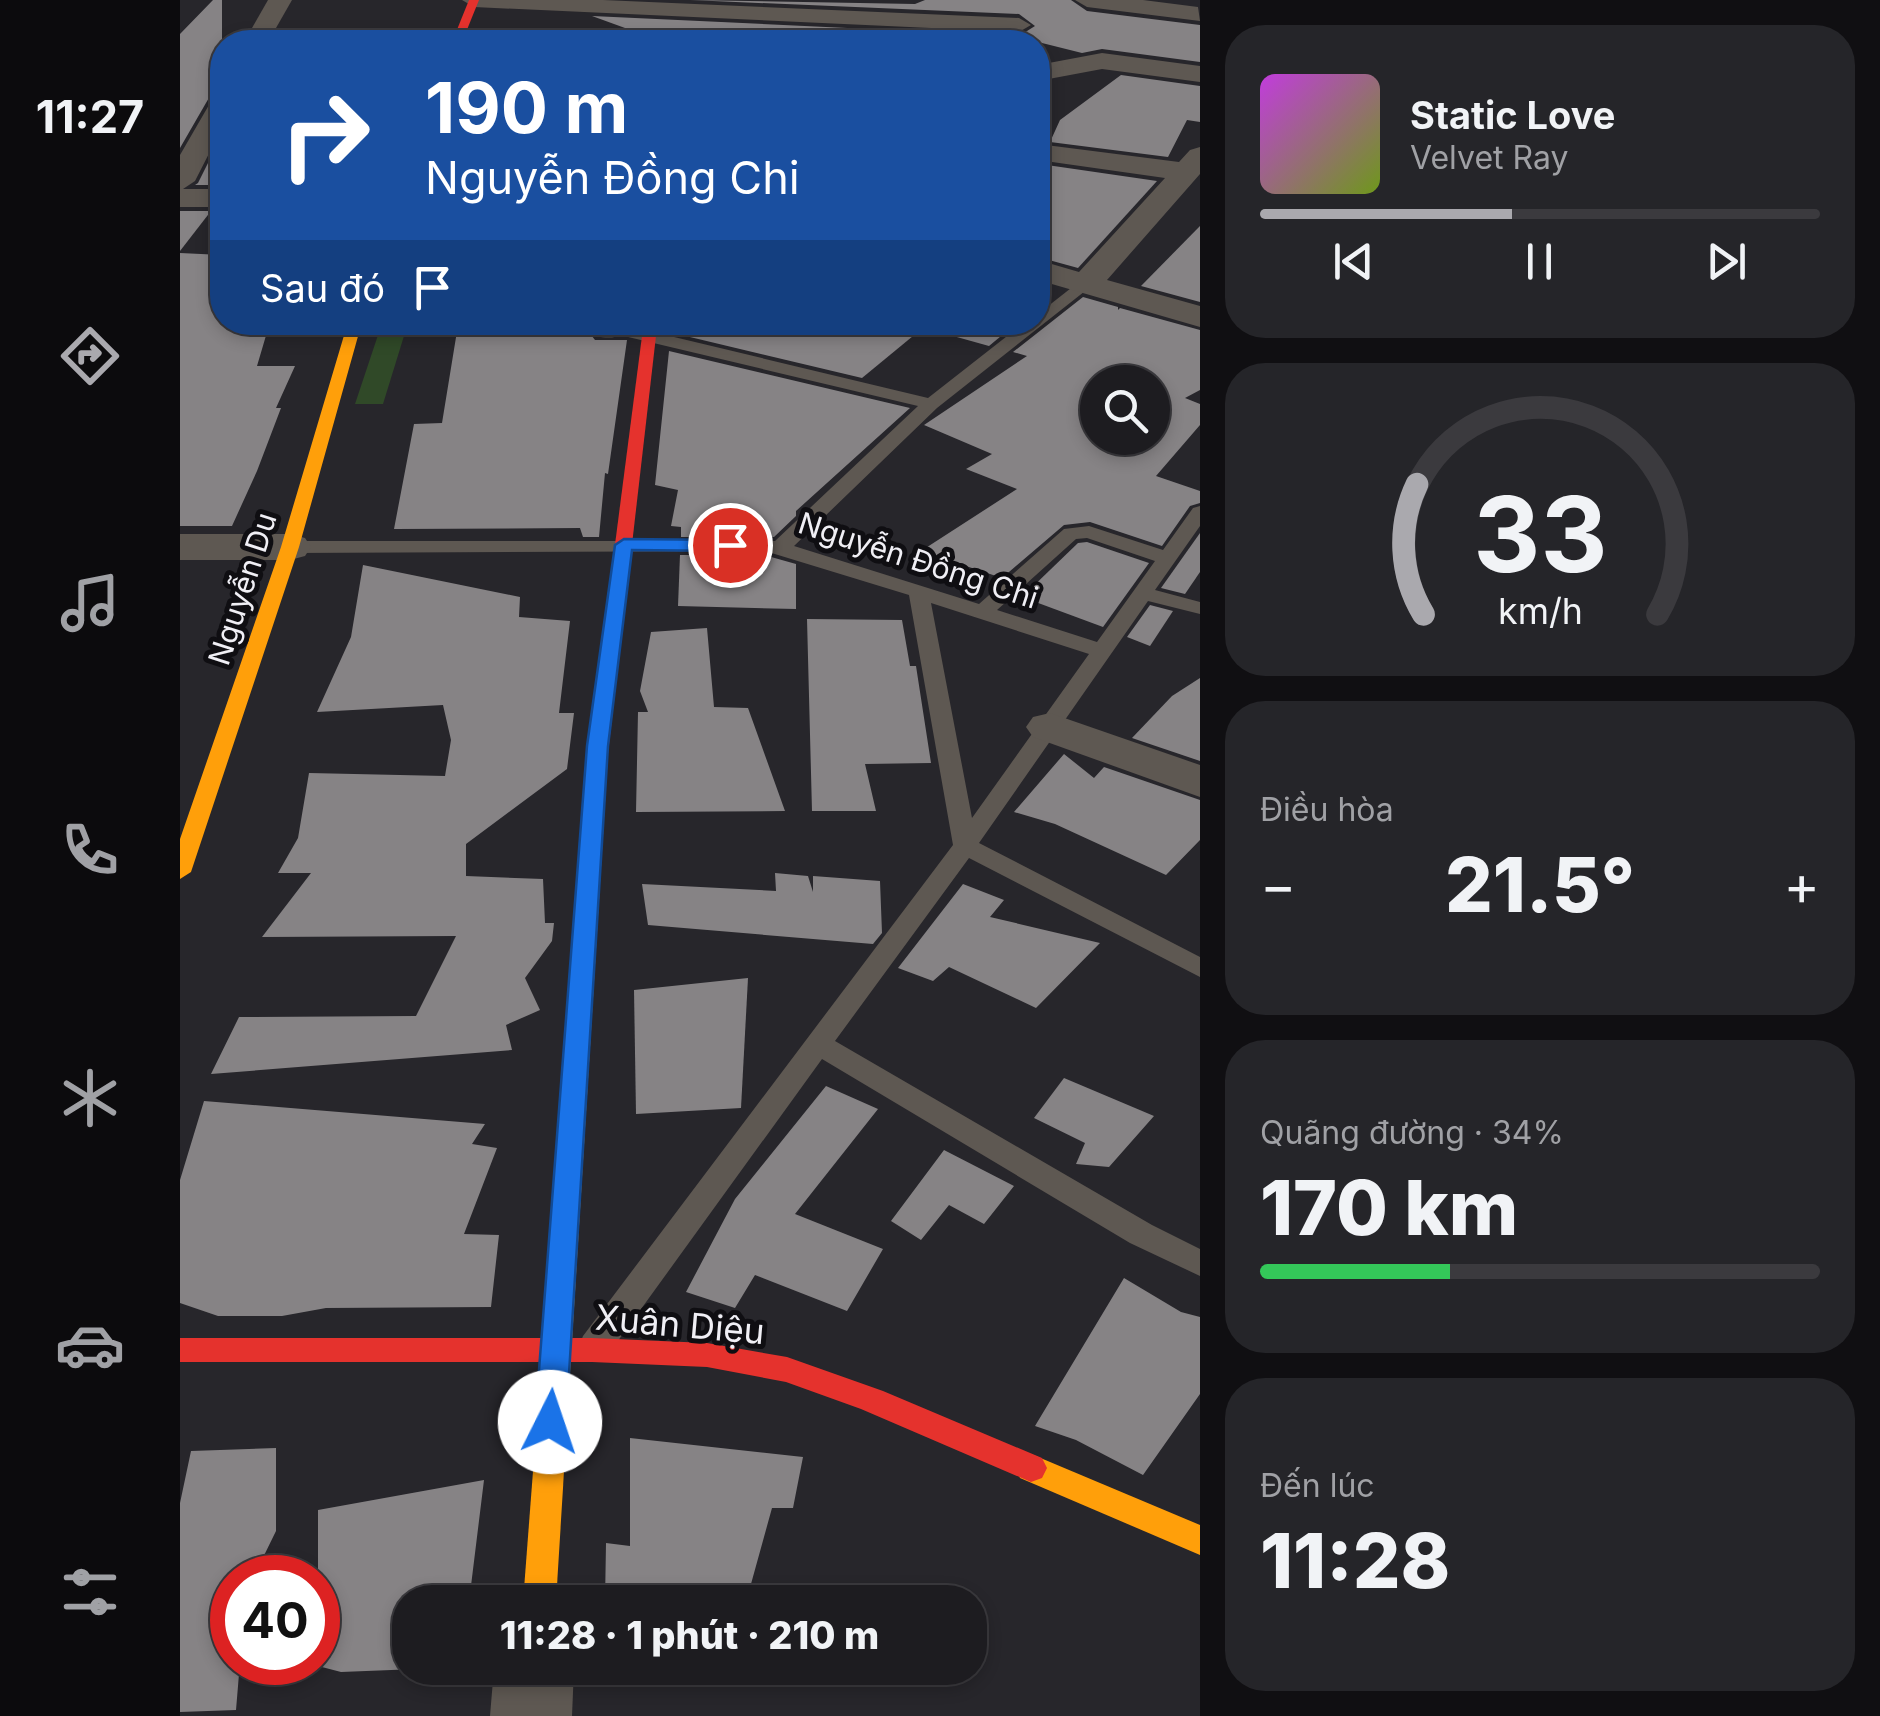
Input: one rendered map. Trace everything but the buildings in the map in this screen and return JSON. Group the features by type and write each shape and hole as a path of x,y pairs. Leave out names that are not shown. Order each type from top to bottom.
{"street":[{"path":"263,30 280,0"},
{"path":"462,30 474,0 657,12 1045,12"},
{"path":"1087,0 1198,14"},
{"path":"1005,30 1045,12"},
{"path":"1050,71 1102,61 1200,74"},
{"path":"180,181 210,126"},
{"path":"1050,153 1195,168"},
{"path":"1086,284 1195,168"},
{"path":"180,198 210,198"},
{"path":"1050,274 1200,316"},
{"name":"Nguyễn Du","path":"180,872 290,547 351,335"},
{"path":"539,1585 598,746 649,336"},
{"path":"180,547 290,547"},
{"path":"1050,727 1200,782"},
{"name":"Xuân Diệu","path":"180,1350 592,1350 707,1354 787,1370 872,1400 1200,1540"},
{"path":"531,1716 533,1685"}],"lane":[{"path":"1050,312 1086,284"},
{"path":"645,335 931,404"},
{"path":"780,548 931,404 1020,335"},
{"path":"592,1350 1105,652 1117,628 1200,512"},
{"path":"982,613 1071,532 1088,532 1167,558"},
{"name":"Nguyễn Đồng Chi","path":"290,547 780,548 1105,652"},
{"path":"919,594 964,846"},
{"path":"1145,594 1200,608"},
{"path":"964,846 1200,968"},
{"path":"818,1044 1141,1234 1200,1263"}],"green space":[{"path":"378,335 404,335 383,404 355,404"}],"traffic: slow":[{"path":"180,872 290,547 351,335"},
{"path":"540,1585 598,753"},
{"path":"1031,1468 1200,1540"}],"traffic: jam":[{"path":"462,30 474,0"},
{"path":"598,753 649,336"},
{"path":"180,1350 592,1350 707,1355 787,1370 872,1400 1031,1468"}],"route":[{"path":"550,1422 598,746 624,545 730,545"}]}
